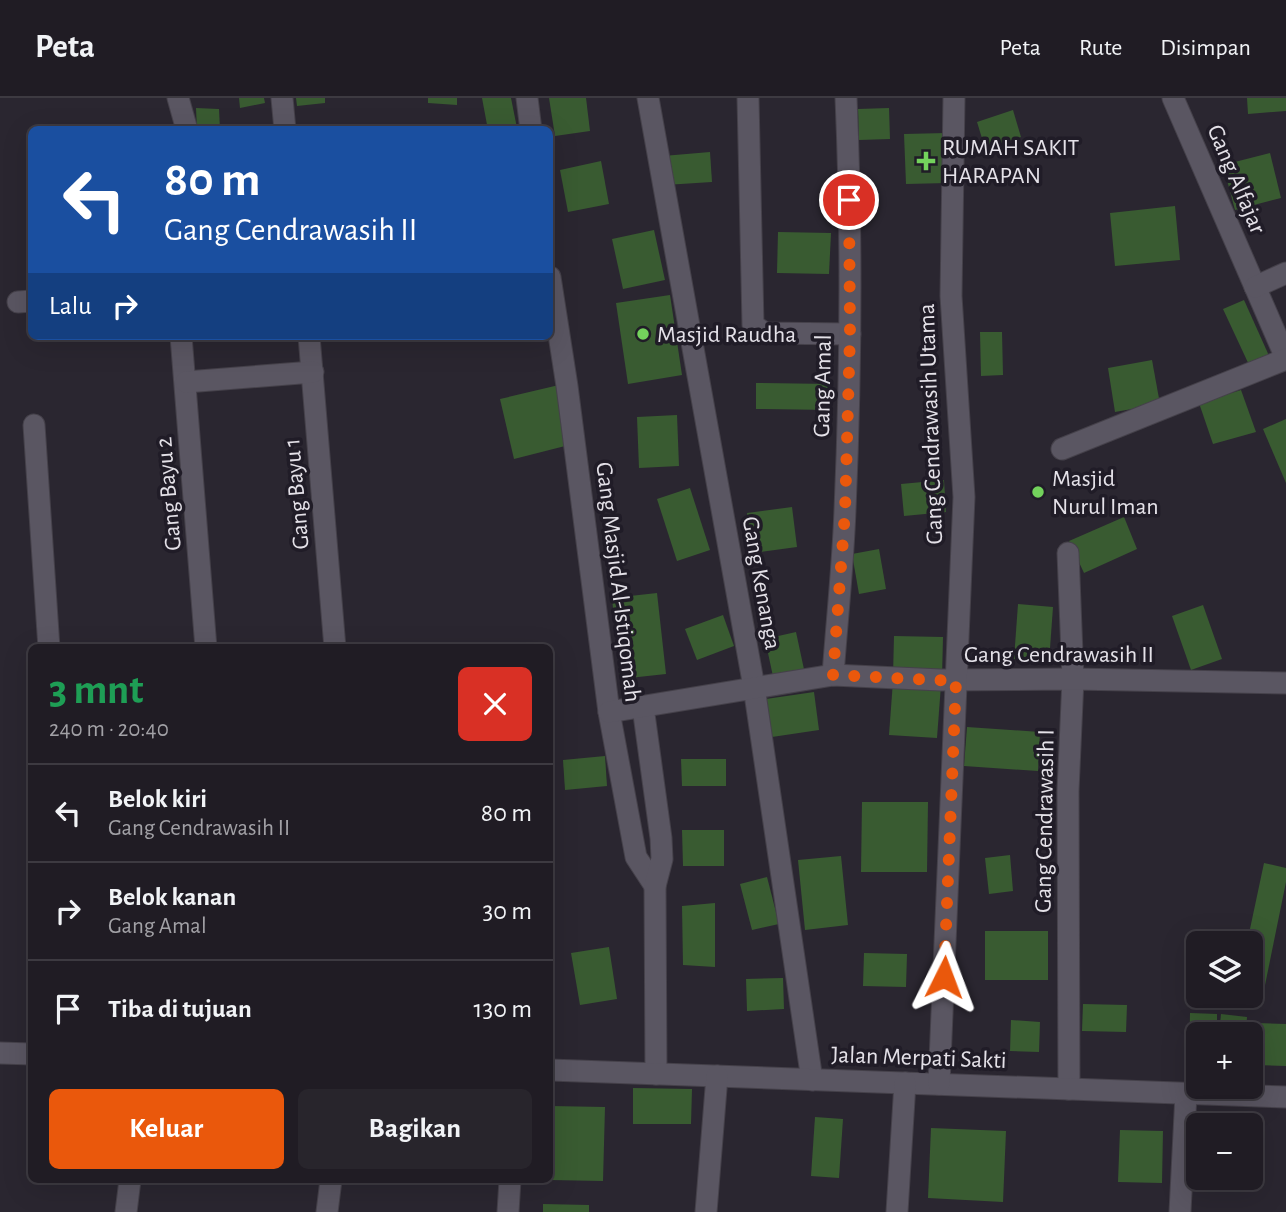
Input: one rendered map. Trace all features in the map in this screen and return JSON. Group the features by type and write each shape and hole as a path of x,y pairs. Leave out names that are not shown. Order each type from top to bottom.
{"street":[{"path":"178,98 186,126"},
{"path":"282,98 285,126"},
{"path":"527,98 530,126"},
{"name":"Gang Kenanga","path":"648,98 754,687 812,1080"},
{"path":"748,98 753,324 765,333 850,334"},
{"name":"Gang Amal","path":"833,675 845,512 850,334 846,98"},
{"name":"Gang Cendrawasih Utama","path":"939,1084 964,497 951,296 954,98"},
{"name":"Gang Alfajar","path":"1172,98 1286,359"},
{"path":"1255,287 1286,273"},
{"name":"Gang Masjid Al-Istiqomah","path":"553,297 609,712 636,856 655,886"},
{"name":"Gang Bayu 2","path":"181,340 206,644"},
{"name":"Gang Bayu 1","path":"309,340 335,644"},
{"path":"1062,449 1286,359"},
{"path":"186,382 313,372"},
{"path":"34,425 49,644"},
{"name":"Gang Cendrawasih I","path":"1068,553 1073,679 1068,791 1069,1089"},
{"name":"Gang Cendrawasih II","path":"609,712 833,675 956,681 1073,679 1286,683"},
{"name":"Gang Masjid Al-Istiqomah","path":"643,706 662,859 655,886 656,1074"},
{"path":"0,1053 28,1054"},
{"name":"Jalan Merpati Sakti","path":"553,1070 1286,1097"},
{"path":"706,1212 717,1076"},
{"path":"897,1212 905,1083"},
{"path":"1180,1212 1185,1094"},
{"path":"126,1212 130,1183"},
{"path":"327,1212 331,1183"},
{"path":"508,1212 510,1183"}],"building":[{"path":"239,98 264,98 265,103 240,108"},
{"path":"296,98 325,98 325,103 297,106"},
{"path":"428,98 457,98 457,105 428,103"},
{"path":"482,98 511,98 517,126 487,126"},
{"path":"549,98 586,98 590,131 555,136"},
{"path":"1247,98 1286,98 1286,111 1248,114"},
{"path":"196,108 219,109 220,126 197,126"},
{"path":"889,108 890,139 859,140 858,109"},
{"path":"1013,110 1021,137 985,148 977,122"},
{"path":"946,133 948,183 906,184 904,134"},
{"path":"710,152 712,182 665,185 663,156"},
{"path":"1270,153 1281,198 1235,210 1223,165"},
{"path":"601,161 609,204 568,212 560,170"},
{"path":"1175,206 1180,260 1115,266 1110,213"},
{"path":"654,230 665,280 623,289 612,239"},
{"path":"778,232 831,233 829,274 777,273"},
{"path":"670,295 682,375 628,384 616,303"},
{"path":"1244,300 1270,358 1250,367 1223,309"},
{"path":"980,332 1002,332 1003,375 981,376"},
{"path":"1152,360 1160,404 1115,412 1108,368"},
{"path":"756,383 831,384 831,410 756,409"},
{"path":"559,385 573,444 514,459 500,399"},
{"path":"1241,390 1256,432 1213,444 1199,403"},
{"path":"677,415 679,466 639,468 637,417"},
{"path":"1286,419 1286,483 1263,429"},
{"path":"944,480 946,512 904,516 901,484"},
{"path":"690,488 710,550 677,561 657,499"},
{"path":"792,507 797,547 752,553 747,513"},
{"path":"1124,517 1137,549 1084,573 1069,541"},
{"path":"879,549 886,589 859,594 852,554"},
{"path":"657,593 666,674 620,679 612,598"},
{"path":"1018,604 1053,607 1049,662 1014,659"},
{"path":"1203,605 1222,659 1191,670 1172,616"},
{"path":"723,615 734,646 697,660 685,629"},
{"path":"796,632 805,674 774,681 765,639"},
{"path":"894,636 943,637 942,678 893,676"},
{"path":"893,681 941,685 937,738 889,735"},
{"path":"814,692 819,730 772,737 766,699"},
{"path":"967,727 1040,732 1038,771 964,766"},
{"path":"605,756 607,786 565,790 563,760"},
{"path":"681,759 726,759 726,786 682,786"},
{"path":"862,802 928,802 927,872 861,872"},
{"path":"682,830 724,830 724,866 683,866"},
{"path":"1010,855 1013,891 989,894 985,858"},
{"path":"841,856 848,925 805,930 798,860"},
{"path":"1264,863 1286,868 1286,882 1263,995 1263,931 1250,931"},
{"path":"767,877 779,924 752,930 740,884"},
{"path":"715,903 715,967 683,965 682,906"},
{"path":"985,931 1048,931 1048,980 985,980"},
{"path":"609,947 617,999 580,1005 571,953"},
{"path":"864,953 907,954 906,987 863,986"},
{"path":"783,978 784,1009 747,1011 746,979"},
{"path":"1083,1004 1127,1005 1126,1032 1082,1031"},
{"path":"1190,1013 1217,1014 1217,1022 1190,1022"},
{"path":"1221,1014 1247,1017 1247,1022 1220,1022"},
{"path":"1011,1020 1040,1022 1039,1052 1010,1051"},
{"path":"1263,1023 1286,1024 1286,1066 1263,1065"},
{"path":"633,1088 692,1089 691,1124 633,1124"},
{"path":"553,1106 605,1107 603,1181 553,1180"},
{"path":"815,1117 843,1119 839,1178 811,1176"},
{"path":"931,1128 1006,1131 1003,1202 928,1198"},
{"path":"1120,1130 1163,1131 1162,1183 1118,1182"},
{"path":"543,1204 589,1205 589,1212 543,1212"}],"place":[{"name":"RUMAH SAKIT HARAPAN","path":"926,161"},
{"name":"Masjid Raudha","path":"643,334"},
{"name":"Masjid Nurul Iman","path":"1038,492"}],"route":[{"path":"849,200 850,334 845,512 833,675 956,681 944,977"}]}
